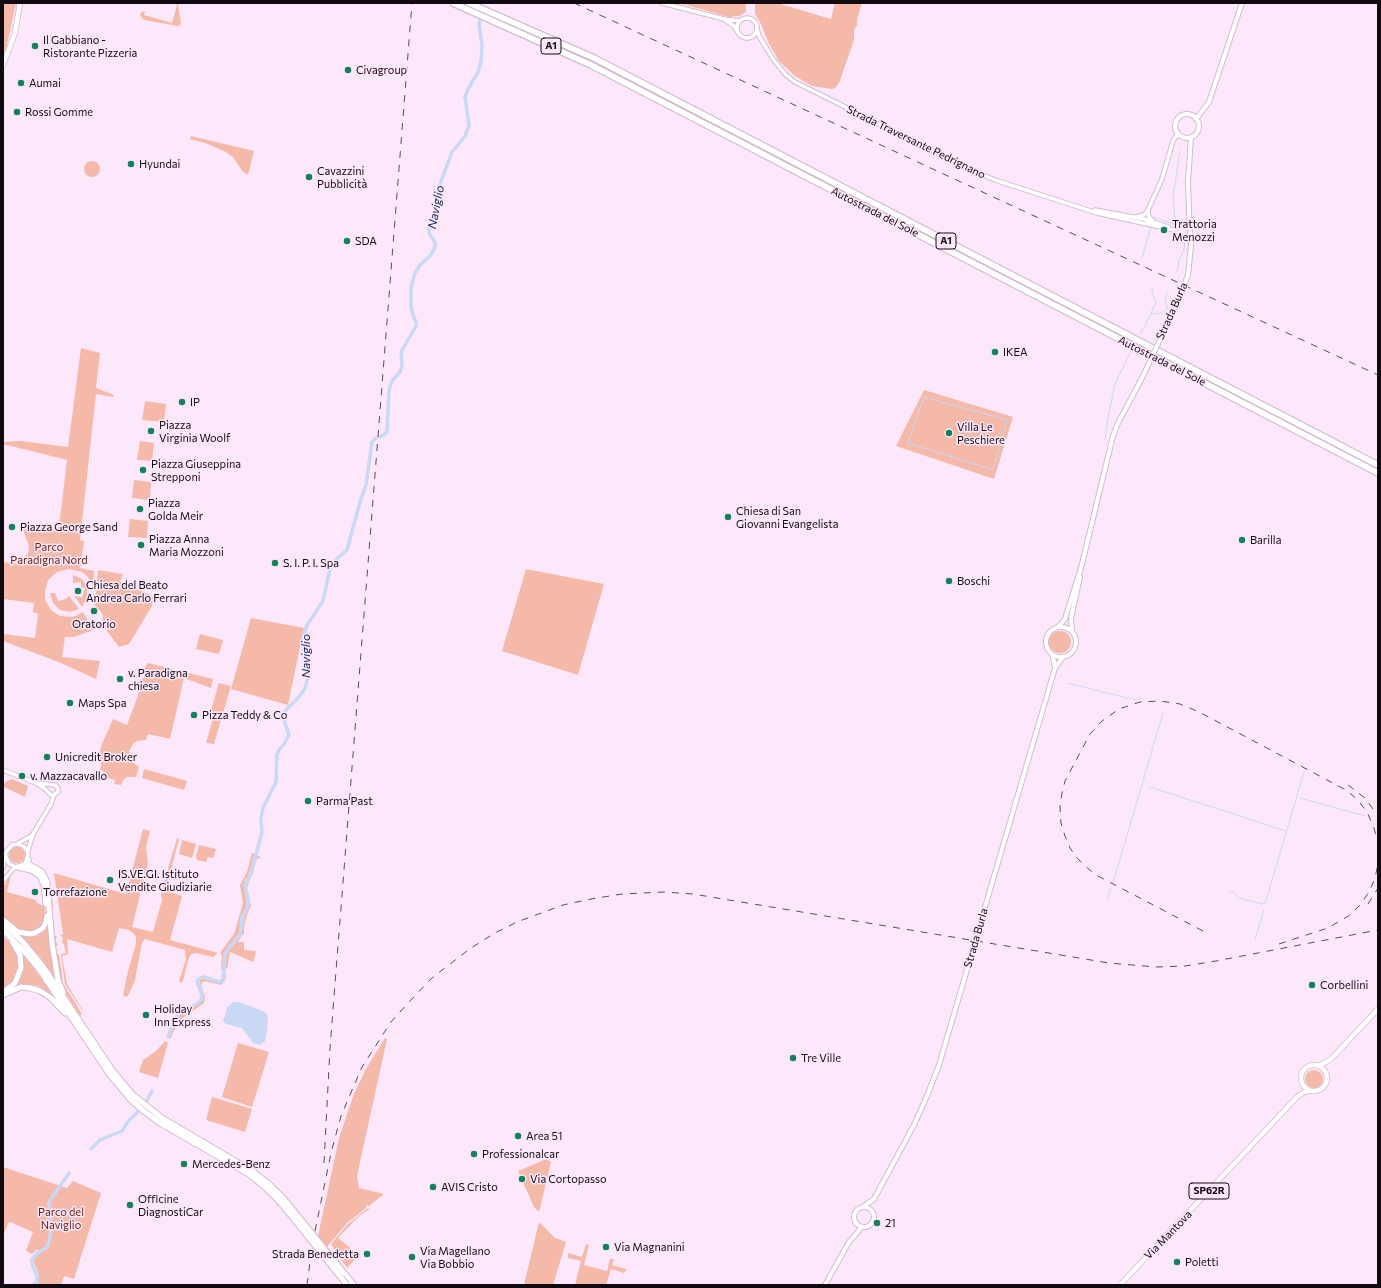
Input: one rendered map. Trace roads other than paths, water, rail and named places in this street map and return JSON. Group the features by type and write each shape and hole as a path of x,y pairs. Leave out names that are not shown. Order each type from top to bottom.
{"highway":[{"name":"Autostrada del Sole","path":"453,3 478,11 488,11 504,22"},
{"name":"Autostrada del Sole","path":"469,3 486,17 504,22 594,58 1378,466"},
{"name":"Autostrada del Sole","path":"511,25 1378,473"},
{"path":"28,856 28,864 42,872 47,880 52,938 58,980 79,1020"},
{"path":"3,920 18,932 28,934 40,930 47,921 45,892 42,879 33,871 18,867"},
{"path":"3,923 37,959 116,1076 131,1093 166,1121 252,1170 267,1182 347,1285"},
{"path":"3,931 18,950 21,963 21,971 17,980 12,987 3,992"},
{"path":"3,931 22,949 36,966 117,1084 142,1110 163,1125 246,1172 282,1201 354,1285"},
{"path":"3,995 21,987 40,991 51,998 63,1010 88,1042"}],"main road":[{"path":"3,64 18,20 21,3"},
{"name":"Strada Burla","path":"1055,668 1052,654 1046,647 1046,637 1050,630 1059,626 1065,619 1081,568 1113,436 1179,299 1188,275 1191,246 1188,182 1191,137 1198,129 1196,119 1209,102 1242,3"},
{"path":"1191,137 1184,137 1178,133 1175,126 1178,118 1183,115 1189,114 1196,119"},
{"name":"Strada Burla","path":"854,1235 862,1227 868,1226 872,1222 874,1216 872,1211 874,1199 920,1114 936,1074 1055,668 1063,657 1072,652 1076,645 1075,636 1072,631 1071,618 1079,586 1081,568"},
{"path":"1059,626 1072,631"},
{"path":"1052,654 1063,657"},
{"name":"Via Mantova","path":"1297,1097 1302,1083 1301,1075 1304,1069 1312,1065 1319,1066 1331,1059 1378,1009"},
{"name":"Via Mantova","path":"1120,1285 1297,1097 1304,1092 1317,1091 1323,1088 1327,1082 1326,1072 1331,1059"},
{"path":"1319,1066 1326,1072"},
{"path":"1302,1083 1310,1091"},
{"name":"Strada Burla","path":"825,1285 854,1235 856,1229 854,1218 855,1212 874,1199"},
{"path":"864,1206 872,1211"},
{"path":"855,1221 862,1227"}],"street":[{"path":"662,3 724,20 739,21 745,18 752,19 756,23 757,29 755,35 750,38"},
{"path":"724,20 734,26 741,37 750,38 763,43"},
{"path":"737,32 739,21"},
{"name":"Strada Traversante Pedrignano","path":"757,29 763,43 785,74 795,82 976,172 995,180 1097,213 1174,230 1144,217 1088,209"},
{"path":"1148,224 1144,217 1147,215 1162,179 1173,141 1178,133"},
{"path":"1148,210 1149,217 1153,221"},
{"name":"Strada Traversante Pedrignano","path":"1112,216 1125,216 1139,220 1144,217"},
{"path":"3,770 36,783 54,795"},
{"path":"3,881 13,869 25,864 28,856 28,848 33,834 51,804 54,795 58,792 58,788 55,785 36,783"},
{"path":"48,808 50,800 48,786 51,784"},
{"path":"3,868 8,849 26,840 33,834"},
{"path":"14,845 20,844 23,846 27,850 28,856"},
{"path":"6,856 9,864 18,867"}],"water":[{"path":"233,1002 239,1002 265,1012 268,1016 265,1041 260,1045 253,1043 242,1028 226,1024 223,1021 227,1008"}],"waterway":[{"name":"Naviglio","path":"454,150 465,136 469,126 465,97 478,72 481,61 482,46 479,24 480,18"},
{"path":"1173,227 1175,218 1173,197 1180,151"},
{"name":"Naviglio","path":"380,437 387,431 389,390 392,381 400,372 402,366 401,352 416,326 411,307 411,287 415,273 420,265 431,255 435,247 435,242 430,235 429,230 436,207 439,187 452,152"},
{"path":"1154,217 1186,229 1184,249 1179,261 1177,272"},
{"path":"1142,258 1151,227"},
{"path":"1140,334 1156,302 1152,291 1152,286"},
{"path":"1151,314 1162,313 1168,308 1165,300 1167,292"},
{"path":"1105,440 1115,384 1130,353"},
{"path":"924,397 1007,420 993,470 908,443 924,397"},
{"name":"Naviglio","path":"257,851 262,832 261,818 263,808 276,782 277,755 289,735 282,714 299,697 305,688 308,678 304,661 304,635 307,625 323,601 331,564 347,550 366,485 372,442 376,438"},
{"path":"1067,683 1136,700"},
{"path":"1113,883 1163,713"},
{"path":"1265,904 1304,772"},
{"path":"1150,787 1286,831"},
{"path":"1300,798 1365,816"},
{"name":"Naviglio","path":"168,1037 173,1023 178,1015 201,1000 202,994 197,982 198,979 204,977 219,982 223,980 225,954 240,935 242,917 248,906 245,885 251,874 256,854"},
{"path":"1107,900 1111,888"},
{"path":"1230,891 1234,892 1239,898 1262,904 1265,903"},
{"path":"1255,940 1264,909"},
{"name":"Naviglio","path":"146,1102 152,1091"},
{"name":"Naviglio","path":"91,1149 100,1140 122,1131 129,1120 138,1112"},
{"name":"Naviglio","path":"33,1285 37,1282 37,1276 32,1260 36,1254 47,1247 50,1238 51,1227 49,1202 69,1173"}],"railway":[{"path":"324,1163 330,1048 412,3"},
{"path":"574,3 1378,375"},
{"path":"1203,931 1094,874 1077,858 1070,848 1065,836 1061,823 1060,807 1065,781 1090,734 1102,721 1119,709 1140,702 1160,701 1180,704 1199,712 1346,790 1357,799 1367,812 1374,828 1378,843"},
{"path":"1348,785 1365,798 1378,816"},
{"path":"1279,944 1328,928 1350,915 1360,905 1369,892 1375,878 1378,864"},
{"path":"1368,904 1378,888"},
{"path":"315,1231 331,1153 341,1116 362,1067 391,1022 433,977 471,948 495,933 517,922 563,905 622,894 664,892 693,894 1109,963 1156,967 1185,966 1216,961 1378,930"},
{"path":"307,1285 312,1247"}],"place":[{"name":"Il Gabbiano - Ristorante Pizzeria","path":"35,46"},
{"name":"Civagroup","path":"348,70"},
{"name":"Aumai","path":"21,83"},
{"name":"Rossi Gomme","path":"17,112"},
{"name":"Hyundai","path":"131,164"},
{"name":"Cavazzini Pubblicità","path":"309,177"},
{"name":"Trattoria Menozzi","path":"1164,230"},
{"name":"SDA","path":"347,241"},
{"name":"IKEA","path":"995,352"},
{"name":"IP","path":"182,402"},
{"name":"Piazza Virginia Woolf","path":"151,431"},
{"name":"Villa Le Peschiere","path":"949,433"},
{"name":"Piazza Giuseppina Strepponi","path":"143,470"},
{"name":"Piazza Golda Meir","path":"140,509"},
{"name":"Chiesa di San Giovanni Evangelista","path":"728,517"},
{"name":"Piazza George Sand","path":"12,527"},
{"name":"Barilla","path":"1242,540"},
{"name":"Piazza Anna Maria Mozzoni","path":"141,545"},
{"name":"S. I. P. I. Spa","path":"275,563"},
{"name":"Boschi","path":"949,581"},
{"name":"Chiesa del Beato Andrea Carlo Ferrari","path":"78,591"},
{"name":"Oratorio","path":"94,611"},
{"name":"v. Paradigna chiesa","path":"120,679"},
{"name":"Maps Spa","path":"70,703"},
{"name":"Pizza Teddy & Co","path":"194,715"},
{"name":"Unicredit Broker","path":"47,757"},
{"name":"v. Mazzacavallo","path":"22,776"},
{"name":"Parma Past","path":"308,801"},
{"name":"IS.VE.GI. Istituto Vendite Giudiziarie","path":"110,880"},
{"name":"Torrefazione","path":"35,892"},
{"name":"Corbellini","path":"1312,985"},
{"name":"Holiday Inn Express","path":"146,1015"},
{"name":"Tre Ville","path":"793,1058"},
{"name":"Area 51","path":"518,1136"},
{"name":"Professionalcar","path":"474,1154"},
{"name":"Mercedes-Benz","path":"184,1164"},
{"name":"Via Cortopasso","path":"522,1179"},
{"name":"AVIS Cristo","path":"433,1187"},
{"name":"Officine DiagnostiCar","path":"130,1205"},
{"name":"21","path":"877,1223"},
{"name":"Via Magnanini","path":"606,1247"},
{"name":"Strada Benedetta","path":"367,1254"},
{"name":"Via Magellano Via Bobbio","path":"412,1257"},
{"name":"Poletti","path":"1177,1262"}],"park label":[{"name":"Parco Paradigna Nord","path":"49,553"},
{"name":"Parco del Naviglio","path":"61,1218"}]}
